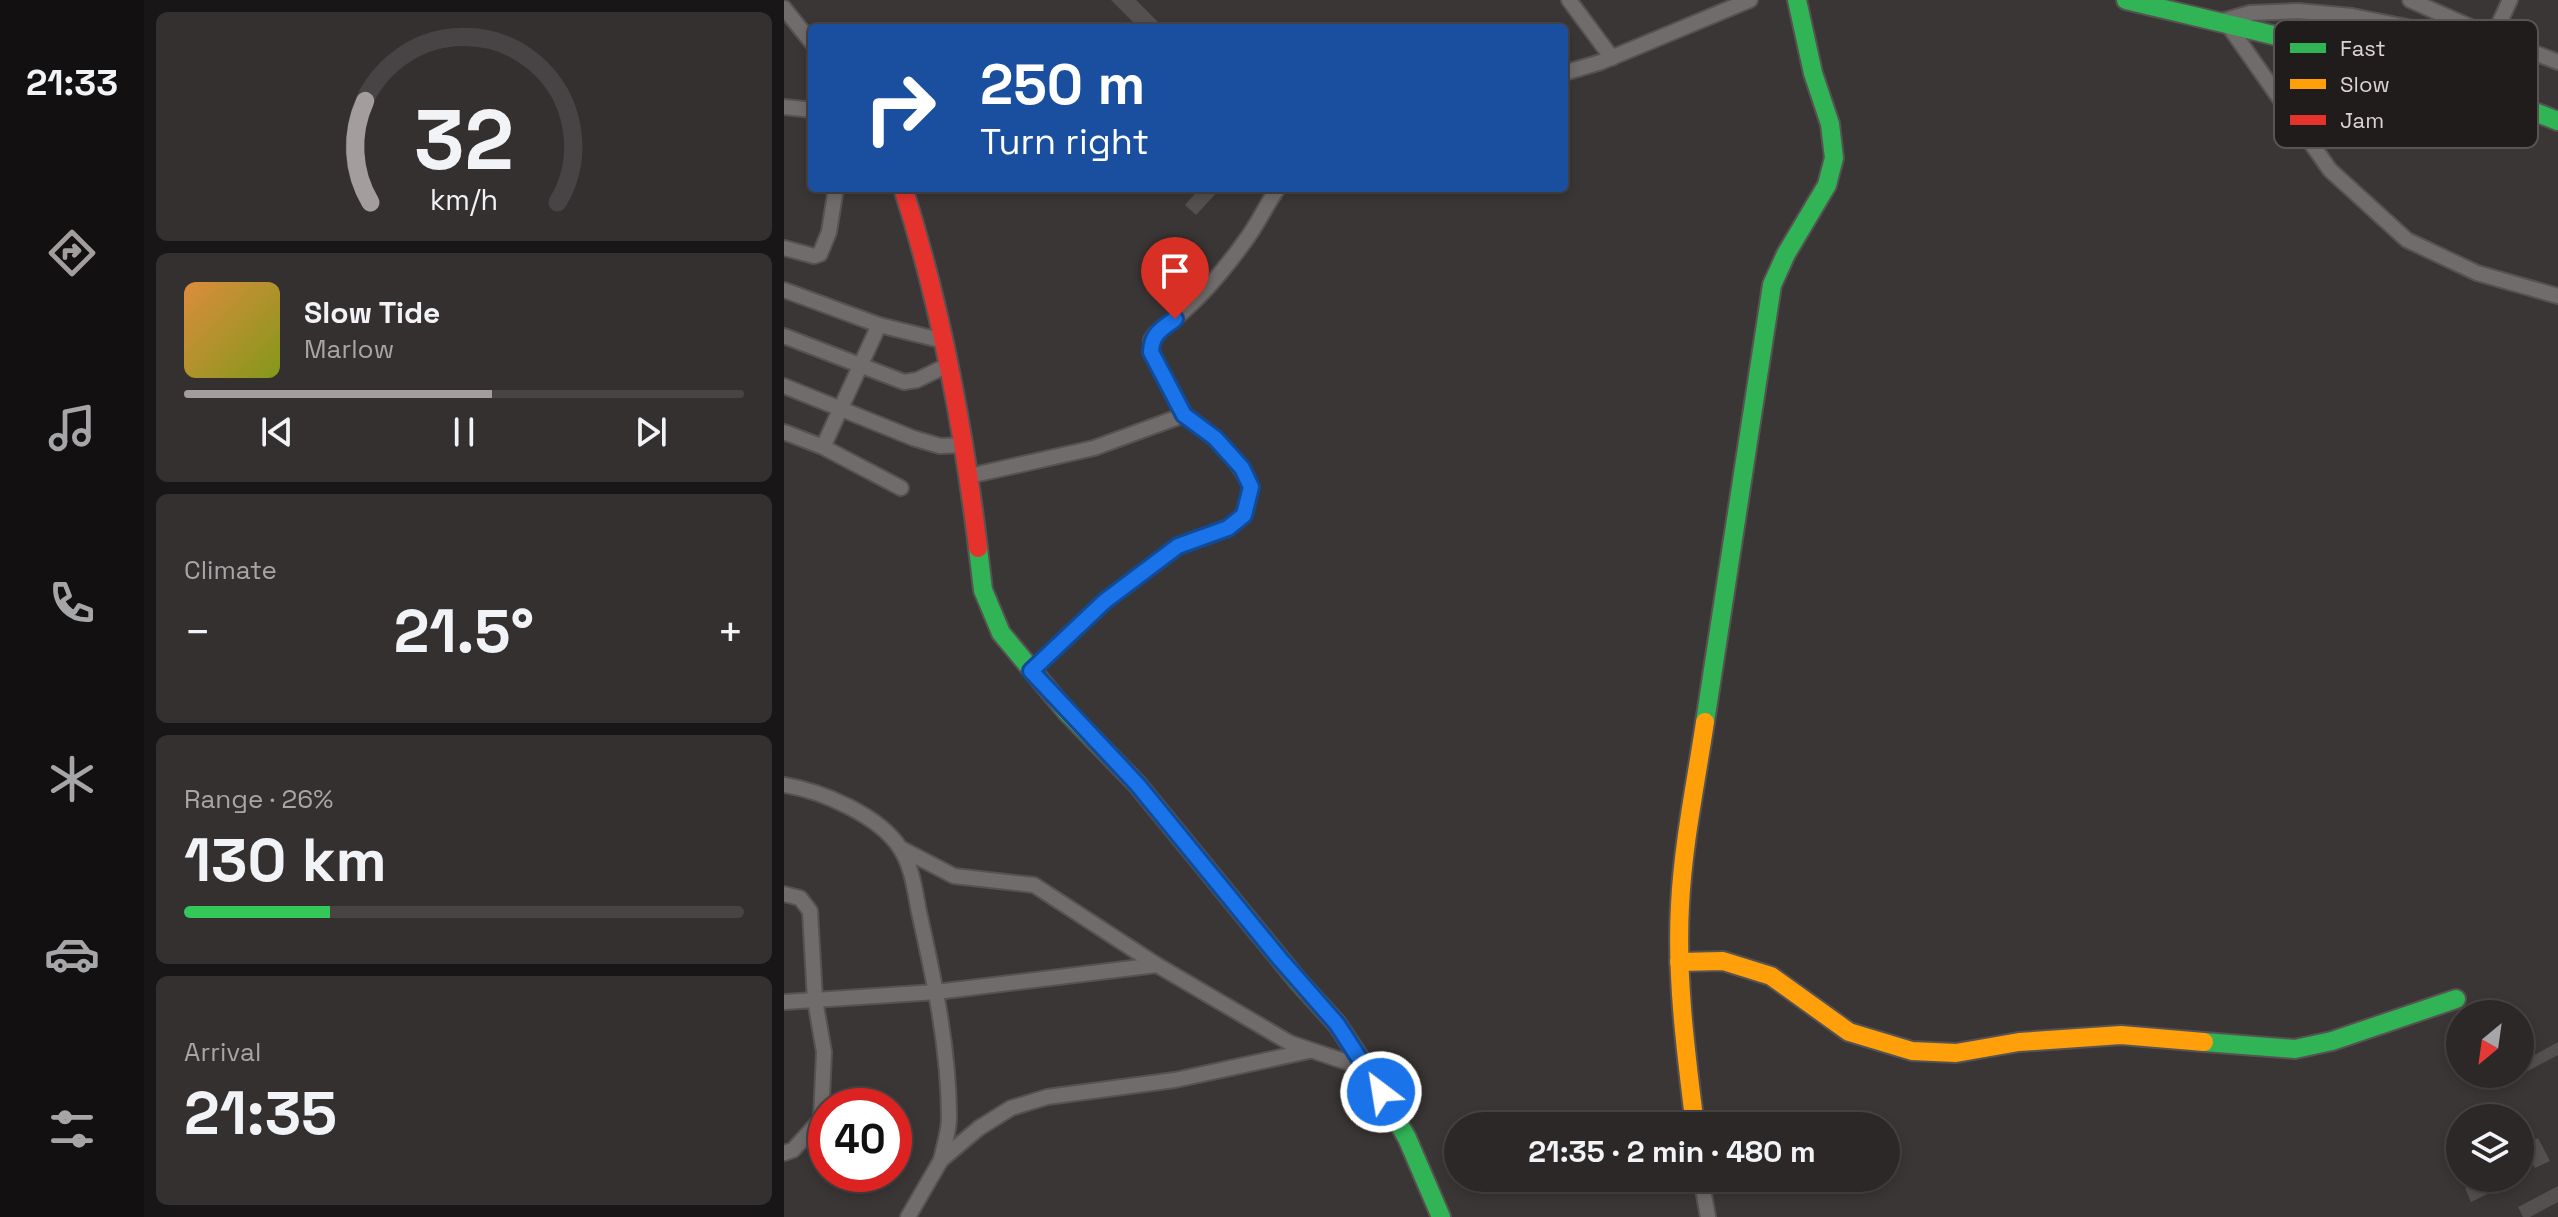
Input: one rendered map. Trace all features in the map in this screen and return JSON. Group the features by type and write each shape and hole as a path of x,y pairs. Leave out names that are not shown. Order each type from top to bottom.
{"street":[{"path":"1569,0 1612,58"},
{"path":"1568,72 1612,58 1750,0"},
{"path":"1694,1112 1677,921 1682,873 1772,285 1786,254 1827,185 1834,158 1830,124 1813,73 1797,0"},
{"path":"2126,0 2274,36"},
{"path":"2410,0 2455,20"},
{"path":"2501,20 2510,0"},
{"path":"784,8 808,38"},
{"path":"2222,24 2250,13 2298,11 2372,20"},
{"path":"2222,24 2274,94"},
{"path":"2538,54 2558,62"},
{"path":"784,107 808,110"},
{"path":"2538,113 2558,121"},
{"path":"2314,148 2330,170 2407,240 2477,273 2558,296"},
{"path":"784,248 814,256 820,254 829,232 835,192"},
{"path":"904,192 922,247 950,364 965,445 983,590 1001,633 1031,671 1137,784 1337,1024 1407,1138 1441,1217"},
{"path":"1031,671 1105,601 1178,546 1228,528 1244,515 1251,487 1242,468 1215,438 1184,415 1151,352 1151,340 1190,306 1227,264 1247,239 1276,192"},
{"path":"784,290 879,325 944,341"},
{"path":"823,447 879,325"},
{"path":"784,337 904,382 917,380 950,364"},
{"path":"784,386 913,438 940,446 965,445"},
{"path":"969,476 1094,448 1171,417 1184,415"},
{"path":"784,432 823,447 901,488"},
{"path":"784,785 803,788 859,812 900,848 954,876 1034,885 1157,965 1290,1043 1367,1069"},
{"path":"900,848 910,872 936,992 945,1050 949,1121 941,1160 908,1217"},
{"path":"784,894 800,898 810,911 815,1000 824,1052 821,1119 793,1150 784,1153"},
{"path":"1679,962 1723,961 1771,976 1849,1032 1912,1051 1956,1053 2019,1042 2121,1035 2295,1049 2332,1041 2456,999"},
{"path":"784,1002 936,992 1157,965"},
{"path":"941,1160 979,1128 1011,1108 1035,1101 1175,1080 1309,1051"},
{"path":"1704,1192 1708,1217"}],"building":[{"path":"1111,0 1136,0 1160,24 1135,24"},
{"path":"1196,192 1217,192 1196,215 1185,205"},
{"path":"2558,1042 2558,1055 2534,1068 2534,1055"},
{"path":"2538,1138 2550,1161 2535,1168 2534,1166 2534,1140"},
{"path":"2558,1186 2558,1202 2530,1217 2523,1217 2518,1207"},
{"path":"2467,1192 2491,1192 2471,1202"}],"traffic: fast":[{"path":"1705,722 1772,285 1786,254 1827,185 1834,158 1830,124 1813,73 1797,0"},
{"path":"2126,0 2274,35"},
{"path":"2538,113 2558,121"},
{"path":"978,548 983,590 1001,633 1066,711 1137,784 1298,981 1337,1024 1407,1138 1441,1217"},
{"path":"2204,1042 2295,1049 2332,1041 2456,999"}],"traffic: slow":[{"path":"1693,1112 1683,1016 1679,933 1684,859 1705,722"},
{"path":"1679,962 1723,961 1771,976 1849,1032 1912,1051 1956,1053 2019,1042 2121,1035 2204,1042"}],"traffic: jam":[{"path":"904,192 929,277 949,366 978,548"}],"route":[{"path":"1175,319 1155,334 1151,340 1151,352 1184,415 1215,438 1242,468 1251,487 1244,515 1228,528 1178,546 1105,601 1031,671 1137,784 1298,981 1337,1024 1381,1092"}]}
